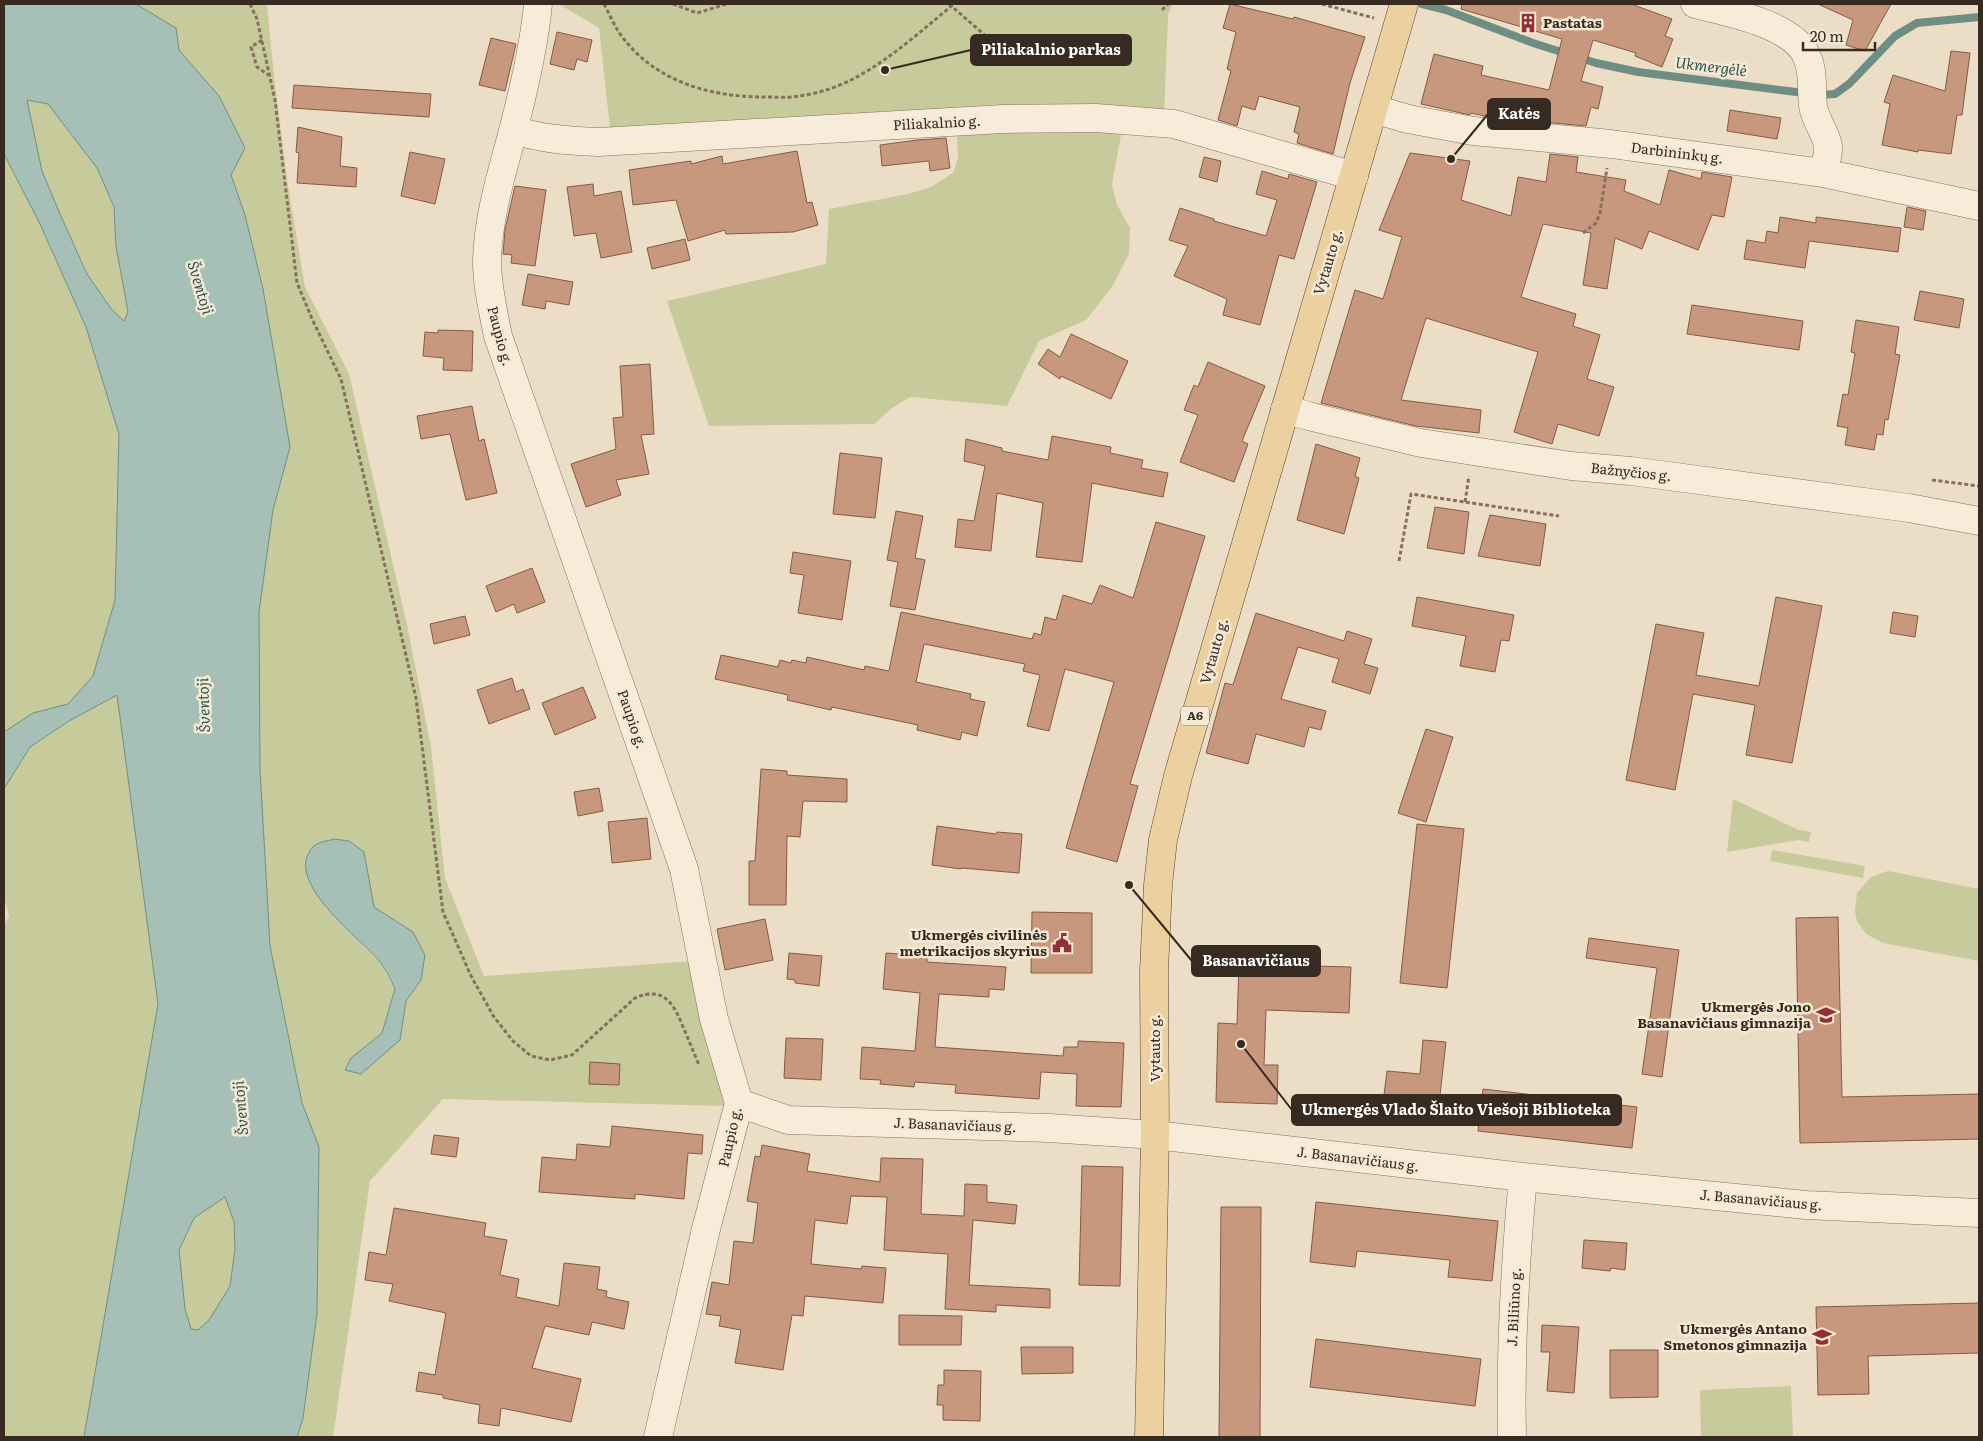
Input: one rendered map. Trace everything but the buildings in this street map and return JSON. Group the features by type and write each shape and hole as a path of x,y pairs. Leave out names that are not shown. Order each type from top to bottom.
{"main road":[{"name":"Vytauto g.","path":"1149,1437 1155,1135 1154,971 1158,885 1163,840 1178,776 1400,16"}],"street":[{"name":"Paupio g.","path":"538,4 530,64 499,182 491,222 487,260 490,296 498,336 684,869 714,1019 739,1103 706,1229 658,1437"},
{"path":"1695,4 1738,10 1769,24 1793,39 1807,56 1813,95 1828,144 1828,153 1823,173"},
{"name":"Darbininkų g.","path":"1374,109 1408,119 1473,130 1611,144 1823,173 1979,206"},
{"name":"Piliakalnio g.","path":"513,130 534,136 565,141 600,142 1003,119 1096,118 1174,124 1354,176"},
{"name":"Bažnyčios g.","path":"1285,409 1421,443 1571,466 1631,471 1909,508 1979,521"},
{"name":"J. Basanavičiaus g.","path":"739,1103 788,1120 1049,1128 1155,1135 1523,1177 1806,1205 1979,1213"},
{"name":"J. Biliūno g.","path":"1512,1437 1511,1373 1517,1247 1523,1177"}],"path":[{"path":"250,4 257,19 271,77 297,283 313,321 342,379 416,698 443,912 471,976 494,1017 513,1040 532,1056 550,1060 572,1055 634,998 646,993 659,995 672,1003 701,1071"},
{"path":"604,4 618,30 630,46 650,64 686,85 737,97 799,96 853,79 893,54 952,5 1003,51"},
{"path":"674,4 696,13 727,4"},
{"path":"1162,10 1168,4"},
{"path":"1322,4 1400,16"},
{"path":"262,40 251,47 257,67 271,77"},
{"path":"1583,233 1596,224 1600,213 1608,164"},
{"path":"1932,480 1979,486"},
{"path":"1465,502 1467,491"},
{"path":"1399,561 1411,494 1559,516"}],"green space":[{"path":"136,4 267,4 288,186 305,287 349,374 408,629 431,747 445,878 484,976 694,961 724,1106 443,1099 370,1181 333,1437 297,1437 303,1418 317,1314 319,1148 302,1103 270,946 260,769 259,612 273,510 290,447 263,289 245,215 231,175 219,96 179,50 176,28","holes":["370,891 374,907 389,918 421,980 406,1001 400,1040 361,1074 345,1069 351,1058 382,1033 395,989 380,963 357,939"]},
{"path":"559,4 1173,4 1168,15 1164,116 1125,113 1112,184 1117,205 1130,228 1129,254 1112,287 1086,320 1039,341 1007,406 910,397 892,408 874,424 709,426 667,301 826,264 829,209 908,194 931,187 953,173 958,158 956,113 610,129 599,28"},
{"path":"27,100 48,104 97,168 114,208 116,246 128,312 124,321 112,310 87,274 60,214 42,171"},
{"path":"4,154 40,224 86,327 119,434 115,600 93,676 68,704 33,713 4,732"},
{"path":"117,695 158,1004 84,1437 4,1437 4,925 9,916 4,897 4,789 30,747 69,721"},
{"path":"1733,799 1799,830 1811,832 1809,842 1798,840 1727,852"},
{"path":"1772,850 1865,866 1863,878 1770,861"},
{"path":"1888,871 1979,889 1979,961 1883,943 1866,934 1857,921 1855,912 1857,893 1871,877"},
{"path":"225,1196 234,1222 235,1249 230,1286 209,1320 198,1330 191,1329 185,1309 179,1250 194,1218"},
{"path":"1791,1386 1793,1437 1701,1437 1700,1390"}],"water":[{"name":"Šventoji","path":"4,4 136,4 176,28 179,50 219,96 245,148 231,175 245,215 263,289 290,447 273,510 259,612 260,769 270,946 302,1103 319,1147 317,1314 303,1418 297,1437 84,1437 158,1004 117,695 69,721 30,747 4,789 4,732 33,713 68,704 93,676 115,600 119,434 86,327 40,224 4,154","holes":["27,100 48,104 97,168 114,207 116,246 128,312 124,321 112,310 87,274 60,214 42,171","225,1197 234,1222 235,1249 230,1286 209,1320 198,1330 191,1329 185,1309 179,1250 194,1218"]},
{"path":"334,839 349,841 364,852 374,907 413,932 425,955 421,980 406,1001 400,1040 361,1074 345,1070 351,1058 382,1033 395,989 380,962 327,908 315,892 307,876 306,861 313,847"}],"waterway":[{"name":"Ukmergėlė","path":"1422,4 1446,10 1533,43 1596,63 1638,72 1820,95 1835,94 1849,84 1895,36 1917,23 1979,17"}],"place":[{"name":"Pastatas","path":"1528,23"},
{"name":"Piliakalnio parkas","path":"885,70"},
{"name":"Katės","path":"1451,159"},
{"name":"Basanavičiaus","path":"1129,885"},
{"name":"Ukmergės civilinės metrikacijos skyrius","path":"1062,943"},
{"name":"Ukmergės Jono Basanavičiaus gimnazija","path":"1826,1015"},
{"name":"Ukmergės Vlado Šlaito Viešoji Biblioteka","path":"1241,1044"},
{"name":"Ukmergės Antano Smetonos gimnazija","path":"1822,1337"}]}
